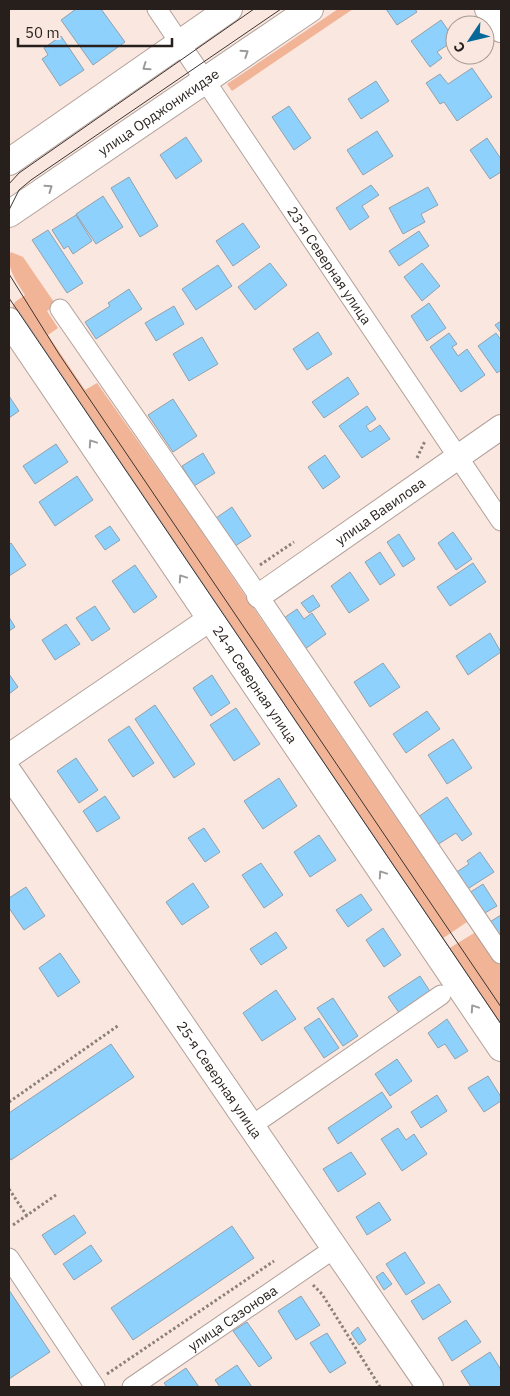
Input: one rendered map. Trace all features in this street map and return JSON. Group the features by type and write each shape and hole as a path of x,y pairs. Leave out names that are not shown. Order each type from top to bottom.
{"main road":[{"path":"9,162 229,9"},
{"name":"улица Орджоникидзе","path":"9,214 310,9"},
{"path":"488,9 501,29"},
{"name":"24-я Северная улица","path":"9,321 501,1048"},
{"name":"25-я Северная улица","path":"9,772 430,1387"}],"street":[{"name":"23-я Северная улица","path":"157,9 501,521"},
{"path":"60,309 259,596 501,954"},
{"name":"улица Вавилова","path":"259,596 501,427"},
{"path":"9,756 210,619"},
{"path":"251,1126 441,995"},
{"name":"улица Сазонова","path":"132,1387 335,1248"},
{"path":"9,1258 94,1385"}],"path":[{"path":"410,462 418,457 434,420"},
{"path":"245,576 300,538"},
{"path":"9,1102 120,1025"},
{"path":"9,1189 27,1216"},
{"path":"13,1225 56,1195"},
{"path":"94,1385 274,1261"},
{"path":"300,1272 322,1294 380,1387"}],"shaded area":[{"path":"338,9 353,9 232,91 227,84"},
{"path":"11,252 23,257 56,305 47,311 58,328 48,335 85,390 97,383 198,526 467,922 436,943 11,311 15,302 25,295 9,263"},
{"path":"479,930 501,963 501,1027 448,949"}],"building":[{"path":"76,9 101,9 125,42 93,65 61,20"},
{"path":"386,9 415,9 417,12 397,25"},
{"path":"441,20 445,26 445,47 437,52 442,58 430,67 411,41"},
{"path":"61,36 84,70 60,86 42,59 48,55 44,48"},
{"path":"472,68 492,97 457,121 444,102 440,104 426,83 440,74 448,84"},
{"path":"376,81 389,101 361,119 348,99"},
{"path":"289,106 311,138 294,150 272,117"},
{"path":"377,131 393,156 363,175 347,150"},
{"path":"186,137 202,161 176,179 160,155"},
{"path":"487,138 501,159 501,172 490,179 470,150"},
{"path":"129,177 158,226 140,237 111,188"},
{"path":"371,185 379,195 362,206 369,217 350,230 336,208"},
{"path":"428,187 438,205 421,214 425,222 403,234 389,208"},
{"path":"103,196 123,227 96,244 76,214"},
{"path":"76,215 92,241 73,254 68,246 64,249 52,230"},
{"path":"243,223 260,247 233,266 216,241"},
{"path":"48,230 83,283 67,293 32,240"},
{"path":"419,231 429,246 399,266 389,251"},
{"path":"270,263 287,285 255,310 238,287"},
{"path":"422,263 440,286 422,301 404,277"},
{"path":"218,265 232,286 196,310 182,289"},
{"path":"129,289 142,309 96,339 85,322 110,306 108,303"},
{"path":"429,303 446,328 427,341 411,316"},
{"path":"174,306 184,324 156,341 145,323"},
{"path":"501,321 501,333 495,325"},
{"path":"318,332 332,354 307,370 293,349"},
{"path":"449,333 457,344 452,347 458,356 467,349 485,375 461,392 430,347"},
{"path":"496,333 501,340 501,370 497,373 478,346"},
{"path":"202,337 218,364 189,381 173,354"},
{"path":"348,377 359,394 324,418 312,402"},
{"path":"9,396 19,411 9,418"},
{"path":"173,399 197,436 173,452 148,415"},
{"path":"367,406 376,419 366,426 370,432 380,425 390,439 362,458 339,426"},
{"path":"56,444 68,462 35,484 23,466"},
{"path":"203,453 215,473 194,486 182,466"},
{"path":"325,455 340,477 323,489 308,467"},
{"path":"77,476 93,500 55,526 39,502"},
{"path":"232,507 251,536 235,546 216,518"},
{"path":"110,526 120,540 105,550 95,536"},
{"path":"453,532 472,559 456,570 438,543"},
{"path":"399,534 415,559 403,567 387,542"},
{"path":"11,543 26,565 9,576 9,545"},
{"path":"380,552 395,575 380,585 365,562"},
{"path":"473,563 486,582 450,606 437,587"},
{"path":"135,565 157,597 134,613 112,581"},
{"path":"350,572 369,600 349,613 331,586"},
{"path":"313,595 320,606 309,613 301,603"},
{"path":"95,606 110,629 92,641 76,618"},
{"path":"297,609 304,619 312,613 326,634 305,649 284,618"},
{"path":"9,617 15,627 9,631"},
{"path":"66,624 80,644 55,660 42,640"},
{"path":"490,633 501,652 468,675 456,656"},
{"path":"383,663 400,687 370,707 354,682"},
{"path":"9,674 18,687 9,694"},
{"path":"212,675 230,703 211,716 193,688"},
{"path":"155,705 195,764 174,778 135,719"},
{"path":"236,708 260,744 234,761 210,725"},
{"path":"427,711 440,729 406,753 393,734"},
{"path":"129,726 154,763 133,777 108,740"},
{"path":"453,739 472,768 447,784 428,755"},
{"path":"76,758 98,790 79,803 57,771"},
{"path":"279,778 297,806 263,829 244,801"},
{"path":"105,796 120,818 97,832 83,811"},
{"path":"447,797 472,834 462,841 456,833 437,845 418,817"},
{"path":"204,828 220,852 205,862 188,838"},
{"path":"319,835 336,860 310,877 294,852"},
{"path":"480,852 494,872 466,890 455,873 469,864 467,861"},
{"path":"261,863 283,895 264,908 242,875"},
{"path":"193,883 209,907 182,925 166,902"},
{"path":"483,884 497,906 483,914 469,893"},
{"path":"26,887 45,916 24,930 9,908 9,898"},
{"path":"361,894 372,910 348,927 336,910"},
{"path":"501,915 501,939 488,923"},
{"path":"383,928 401,955 384,967 366,940"},
{"path":"276,932 287,948 261,965 250,949"},
{"path":"60,953 80,982 58,997 39,968"},
{"path":"420,976 433,996 402,1017 388,997"},
{"path":"276,990 296,1019 262,1041 243,1013"},
{"path":"333,998 358,1036 343,1046 317,1008"},
{"path":"319,1018 339,1048 324,1058 304,1028"},
{"path":"447,1019 468,1051 455,1059 445,1044 438,1048 428,1033"},
{"path":"111,1044 134,1077 11,1160 9,1157 9,1113"},
{"path":"397,1059 412,1081 390,1096 375,1074"},
{"path":"488,1076 501,1097 501,1101 484,1112 468,1088"},
{"path":"382,1092 392,1107 338,1144 328,1128"},
{"path":"437,1095 447,1111 421,1128 411,1112"},
{"path":"398,1128 406,1140 414,1134 427,1154 402,1171 381,1139"},
{"path":"351,1152 366,1174 338,1192 323,1169"},
{"path":"379,1202 391,1220 367,1235 356,1217"},
{"path":"74,1215 86,1233 55,1255 42,1235"},
{"path":"232,1226 254,1258 133,1340 111,1308"},
{"path":"91,1245 102,1261 74,1280 63,1264"},
{"path":"405,1252 425,1283 406,1295 386,1264"},
{"path":"383,1272 392,1284 384,1290 376,1277"},
{"path":"439,1284 451,1302 423,1320 411,1301"},
{"path":"9,1290 50,1352 9,1379"},
{"path":"301,1296 320,1325 296,1340 278,1311"},
{"path":"466,1320 481,1342 452,1361 438,1338"},
{"path":"247,1322 272,1358 259,1367 233,1331"},
{"path":"358,1327 366,1340 359,1345 351,1333"},
{"path":"327,1333 346,1363 330,1373 310,1343"},
{"path":"490,1352 501,1370 501,1387 471,1387 461,1371"},
{"path":"237,1365 252,1387 220,1387 215,1380"},
{"path":"186,1368 199,1387 167,1387 164,1383"}],"tram line":[{"path":"9,184 19,173 254,9"},
{"path":"9,210 19,190 31,180 281,9"},
{"path":"9,274 59,354 501,1007"},
{"path":"9,298 501,1024"}]}
